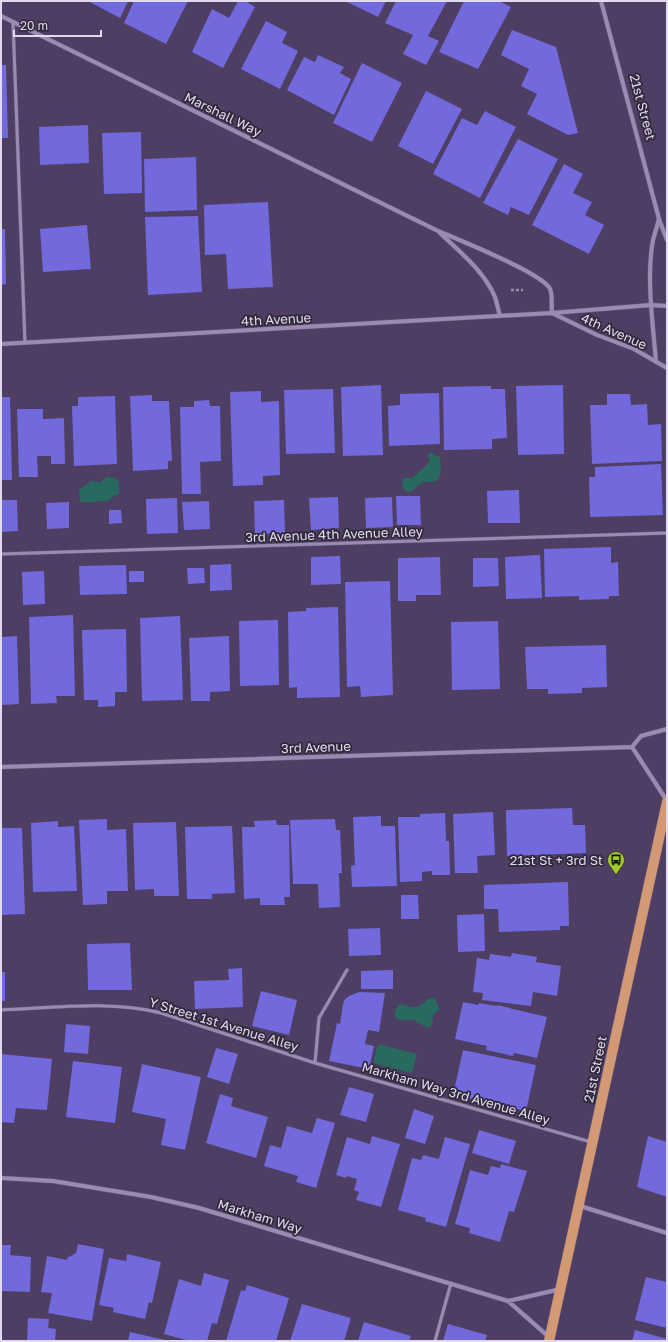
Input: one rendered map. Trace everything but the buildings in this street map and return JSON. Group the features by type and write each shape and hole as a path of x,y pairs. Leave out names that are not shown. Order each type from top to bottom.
{"main road":[{"name":"21st Street","path":"549,1339 667,801"}],"street":[{"name":"21st Street","path":"602,1 659,219 667,240"},
{"name":"Marshall Way","path":"1,16 436,230 505,260 542,279 551,289 552,313"},
{"name":"21st Street","path":"656,362 651,305 651,269 653,241 659,219"},
{"name":"Marshall Way","path":"436,230 477,269 492,290 500,316"},
{"name":"4th Avenue","path":"1,344 552,313 651,305 667,306"},
{"name":"4th Avenue","path":"552,313 597,335 634,349 667,368"},
{"path":"667,729 641,736 632,747 667,801"},
{"name":"3rd Avenue","path":"1,767 632,747"},
{"name":"Markham Way","path":"1,1178 54,1181 137,1195 199,1208 508,1301 549,1339"},
{"path":"578,1205 667,1233"},
{"path":"508,1301 561,1288"}],"lane":[{"path":"13,22 25,343"},
{"name":"3rd Avenue 4th Avenue Alley","path":"1,554 667,533"},
{"name":"Y Street 1st Avenue Alley","path":"1,1010 106,1006 144,1009 161,1013 314,1063 319,1018 347,970"},
{"name":"Markham Way 3rd Avenue Alley","path":"314,1063 593,1143"},
{"path":"435,1341 451,1283"}],"shaded area":[{"path":"432,452 434,455 439,456 440,459 440,476 434,482 423,482 412,491 407,492 402,485 403,478 412,478 429,463 430,460 427,456"},
{"path":"107,477 115,478 119,482 119,494 107,502 80,501 80,489 91,481 100,482"},
{"path":"430,998 435,998 439,1009 433,1015 431,1026 426,1027 413,1020 401,1020 395,1017 395,1011 398,1005 415,1007 421,1005"},
{"path":"378,1044 417,1054 412,1073 373,1063"}],"place":[{"name":"21st St + 3rd St","path":"616,875"}]}
